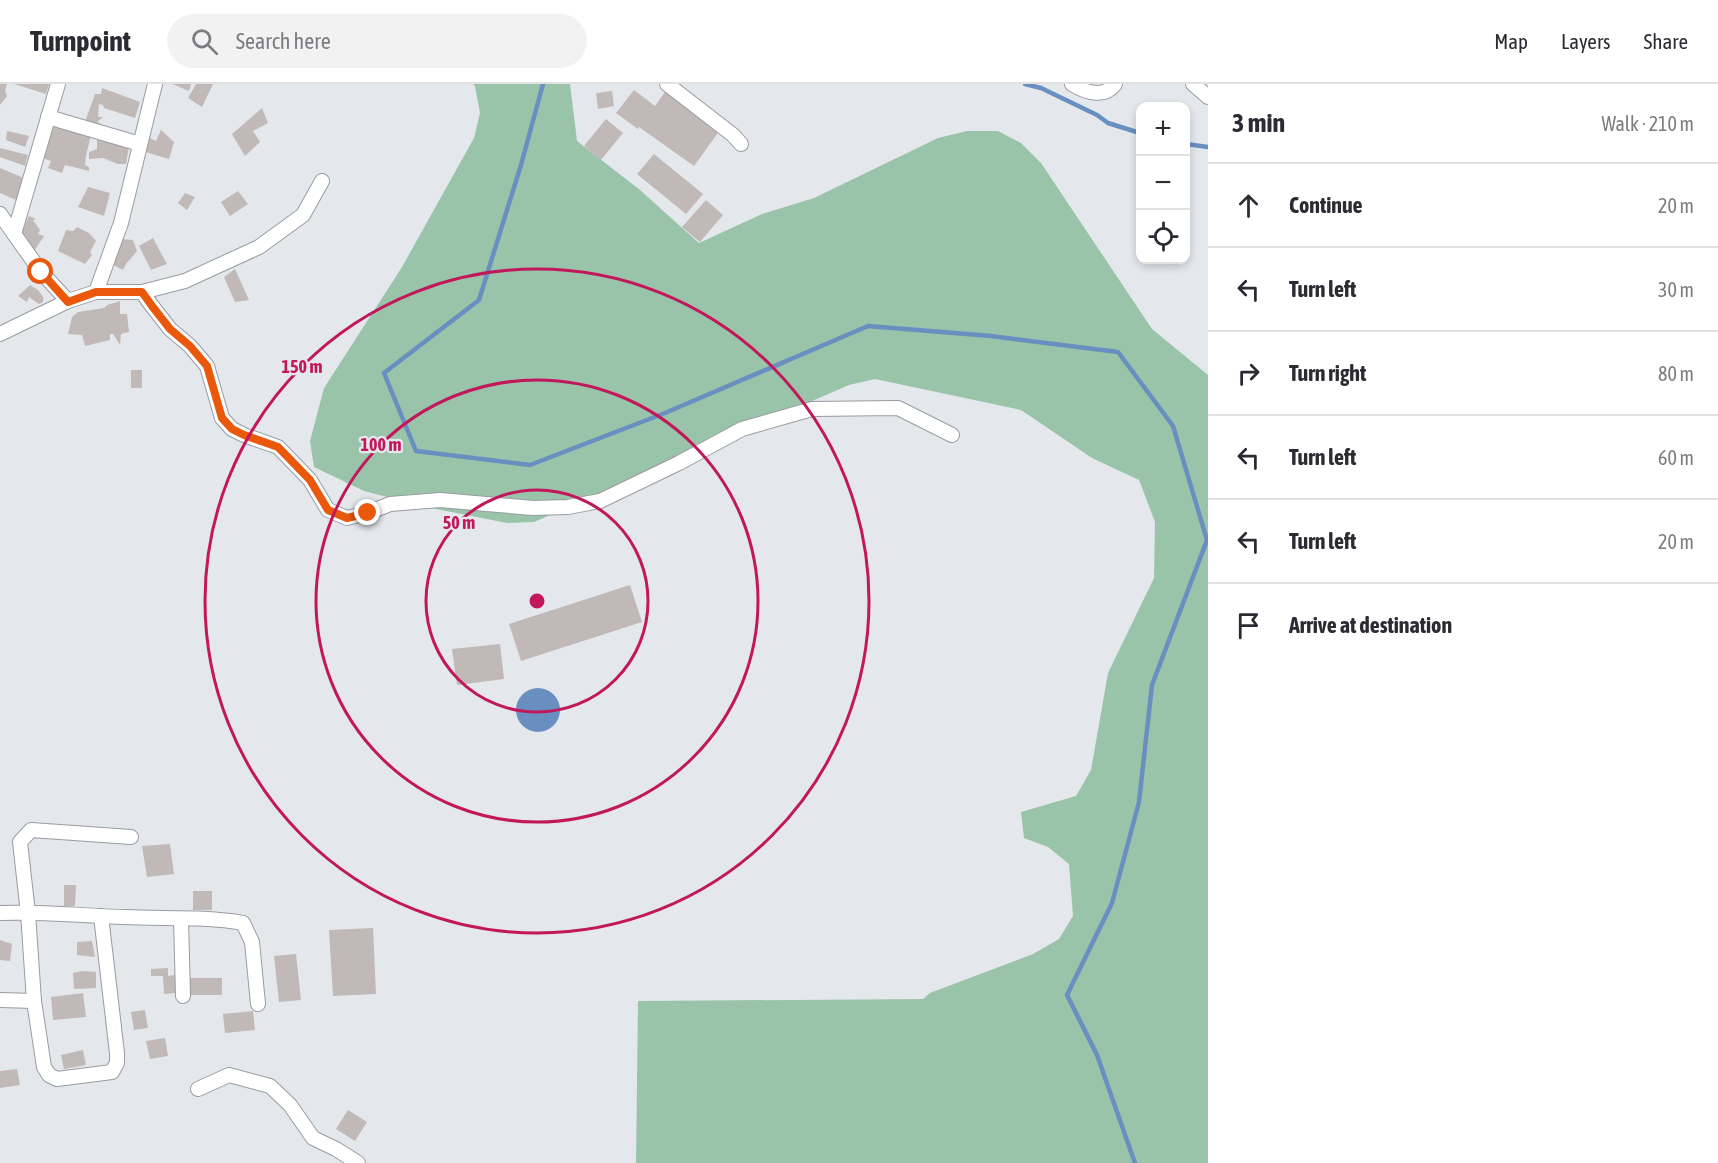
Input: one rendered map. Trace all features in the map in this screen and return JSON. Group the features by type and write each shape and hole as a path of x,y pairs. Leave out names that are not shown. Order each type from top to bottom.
{"street":[{"path":"14,234 58,84"},
{"path":"96,292 121,223 155,84"},
{"path":"667,84 733,135 741,144"},
{"path":"1072,84 1097,94 1112,88 1115,84"},
{"path":"1193,84 1208,97"},
{"path":"48,117 140,144"},
{"path":"0,334 68,302 96,292 142,292 184,281 259,247 303,215 322,181"},
{"path":"0,214 41,272 68,302"},
{"path":"142,292 170,329 190,346 207,366 222,418 232,429 278,447 310,480 328,510 347,518 390,504 440,500 532,508 568,507 600,501 679,463 742,429 812,409 898,408 952,435"},
{"path":"101,916 117,1063 112,1072 57,1079 49,1075 44,1067 34,1001 20,843 31,830 130,837"},
{"path":"0,913 181,919 217,918 243,923 252,942 258,1004"},
{"path":"181,919 183,996"},
{"path":"0,1000 34,1001"},
{"path":"198,1089 230,1075 270,1086 290,1105 313,1138 358,1163"}],"green space":[{"path":"473,84 570,84 577,141 640,190 699,243 762,214 814,198 938,138 967,131 998,131 1021,143 1041,163 1152,329 1208,375 1208,1163 636,1163 638,1001 923,999 930,993 1033,954 1059,939 1073,916 1069,864 1048,847 1024,838 1021,812 1076,796 1091,770 1108,673 1154,578 1155,522 1139,480 1092,458 1021,410 875,379 849,385 534,522 507,523 421,506 364,491 314,467 310,441 324,388 402,267 474,138 480,113"}],"water":[{"path":"538,688 554,694 560,710 554,726 538,732 522,726 516,710 522,694"}],"building":[{"path":"0,84 7,84 5,91 7,96 0,105"},
{"path":"14,84 49,84 46,94"},
{"path":"172,84 191,84 189,91"},
{"path":"196,84 213,84 202,107 188,98"},
{"path":"102,88 140,102 135,118 104,108 99,104 98,117 103,117 97,122 100,123 97,127 85,122 95,94 101,94"},
{"path":"634,90 655,106 665,92 720,130 694,166 616,113"},
{"path":"612,91 614,106 598,109 596,93"},
{"path":"262,108 268,123 253,131 260,142 245,156 232,134"},
{"path":"606,119 623,133 601,160 584,146"},
{"path":"52,124 91,135 85,165 89,167 89,171 65,165 62,173 48,168 51,161 42,158"},
{"path":"161,130 174,142 169,159 142,151 146,136 156,141"},
{"path":"7,131 29,136 25,147 6,140"},
{"path":"102,137 105,142 112,138 129,146 126,164 118,164 103,158 89,159 89,152 97,149 97,139"},
{"path":"0,148 28,155 25,166 0,157"},
{"path":"654,154 703,194 686,214 637,174"},
{"path":"0,168 24,178 16,200 0,193"},
{"path":"88,187 110,193 104,216 78,207"},
{"path":"238,191 248,204 230,216 221,202"},
{"path":"185,193 195,197 187,210 178,203"},
{"path":"706,200 723,215 700,242 682,227"},
{"path":"29,216 36,219 33,220 40,230 38,234 44,236 34,251 19,238"},
{"path":"77,227 89,233 96,241 90,252 92,255 85,264 58,251 66,230 73,231"},
{"path":"153,238 167,264 151,270 139,246"},
{"path":"120,239 133,240 137,251 123,270 110,263"},
{"path":"235,269 249,300 235,302 224,277"},
{"path":"30,285 38,290 43,297 43,302 39,304 29,297 27,302 18,296"},
{"path":"120,301 120,314 127,314 129,332 121,334 120,345 113,334 110,334 110,340 85,346 82,335 68,334 72,317 78,312 104,308"},
{"path":"131,370 142,370 142,388 131,388"},
{"path":"630,585 642,622 521,661 509,624"},
{"path":"500,644 504,679 457,685 452,649"},
{"path":"170,844 174,874 147,877 142,846"},
{"path":"64,885 76,885 75,906 64,906"},
{"path":"193,891 212,891 212,910 193,910"},
{"path":"373,928 376,994 333,996 329,930"},
{"path":"0,940 12,944 10,961 0,960"},
{"path":"92,941 95,957 77,955 77,942"},
{"path":"296,954 301,1000 279,1002 274,956"},
{"path":"168,968 168,976 176,975 176,993 164,994 163,976 151,976 151,969"},
{"path":"96,972 96,988 74,989 73,973"},
{"path":"189,978 222,978 222,995 189,995"},
{"path":"83,993 86,1017 53,1020 51,997"},
{"path":"145,1010 148,1028 134,1030 131,1012"},
{"path":"253,1011 255,1030 225,1033 223,1014"},
{"path":"165,1038 168,1056 150,1059 146,1041"},
{"path":"83,1050 86,1065 64,1069 61,1055"},
{"path":"17,1069 20,1085 0,1088 0,1071"},
{"path":"348,1110 367,1122 355,1141 336,1129"}],"waterway":[{"path":"543,84 521,165 479,300 384,373 416,451 530,465 665,413 868,326 991,336 1118,352 1173,426 1207,540 1152,685 1139,802 1112,903 1067,995 1097,1055 1135,1163"},
{"path":"1025,84 1041,88 1097,115 1108,123 1136,132"},
{"path":"1190,145 1208,147"}],"route":[{"path":"41,272 68,302 96,292 142,292 170,329 190,346 207,366 222,418 232,429 278,447 310,480 328,510 347,518 368,513"}]}
